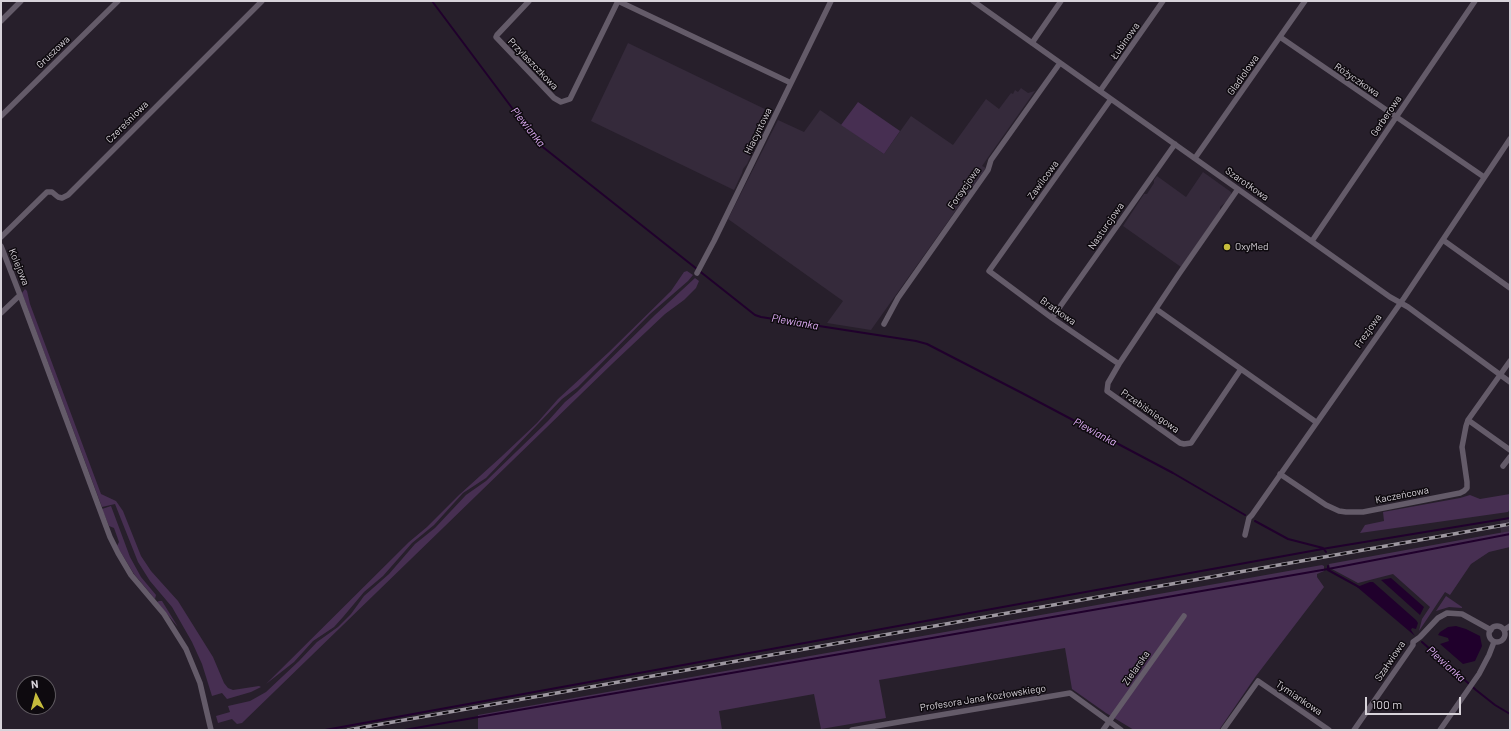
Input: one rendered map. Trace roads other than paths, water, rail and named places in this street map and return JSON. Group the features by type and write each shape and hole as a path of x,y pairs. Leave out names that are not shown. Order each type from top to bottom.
{"street":[{"path":"1,21 21,1"},
{"name":"Gruszowa","path":"1,116 118,1"},
{"name":"Czereśniowa","path":"1,236 47,192 52,192 58,197 62,198 68,195 262,1"},
{"name":"Przylaszczkowa","path":"529,1 496,35 496,37 554,98 561,102 570,99 618,1 791,83"},
{"name":"Szarotkowa","path":"973,1 1400,302 1510,382"},
{"path":"1032,43 1061,1"},
{"name":"Łubinowa","path":"1100,91 1163,1"},
{"name":"Gladiolowa","path":"1195,158 1305,1"},
{"name":"Gerberowa","path":"1312,241 1475,1"},
{"name":"Hiacyntowa","path":"699,270 791,83 828,2"},
{"name":"Różyczkowa","path":"1280,37 1484,177"},
{"name":"Forsycjowa","path":"884,324 898,298 988,170 992,160 1060,63"},
{"name":"Zawilcowa","path":"988,271 1111,99"},
{"name":"Frezjowa","path":"1245,535 1249,518 1443,240 1510,139"},
{"name":"Nasturcjowa","path":"1052,318 1174,144"},
{"name":"Przebiśniegowa","path":"1238,189 1178,274 1119,364 1108,383 1107,391 1180,443 1191,443 1241,370"},
{"path":"1443,240 1510,288"},
{"name":"Kolejowa","path":"1,246 110,537 131,575 164,614 186,649 200,683 211,730"},
{"name":"Bratkowa","path":"988,271 1052,318 1119,364"},
{"path":"1,314 20,295"},
{"path":"1156,309 1316,422"},
{"name":"Kaczeńcowa","path":"1280,474 1326,505 1339,511 1346,512 1363,512 1460,493 1467,488 1462,447 1464,432 1468,420 1510,361"},
{"path":"1468,420 1510,450"},
{"path":"1503,466 1510,457"},
{"name":"Szałwiowa","path":"1354,730 1413,645 1413,642 1420,637 1438,618 1448,614 1462,614 1490,630"},
{"name":"Zielarska","path":"1103,730 1184,616"},
{"path":"1504,630 1510,626"},
{"path":"1494,642 1490,638 1490,630 1497,627 1504,630"},
{"path":"1494,642 1502,640 1505,635 1504,630"},
{"path":"1440,730 1479,674 1494,642"},
{"name":"Tymiankowa","path":"1223,730 1258,682 1329,730"},
{"name":"Profesora Jana Kozłowskiego","path":"852,730 1070,693 1121,730"}],"waterway":[{"name":"Plewianka","path":"432,1 539,144 755,315 927,344 1173,473 1245,515"},
{"path":"325,730 1328,548 1510,518"},
{"name":"Plewianka","path":"1255,521 1288,539 1323,548 1326,552"},
{"path":"404,730 1328,569 1510,534"},
{"name":"Plewianka","path":"1328,566 1328,570 1359,587"},
{"name":"Plewianka","path":"1422,642 1476,690 1495,705 1510,714"}],"railway":[{"path":"348,730 1510,524"}],"place":[{"name":"OxyMed","path":"1227,247"}]}
